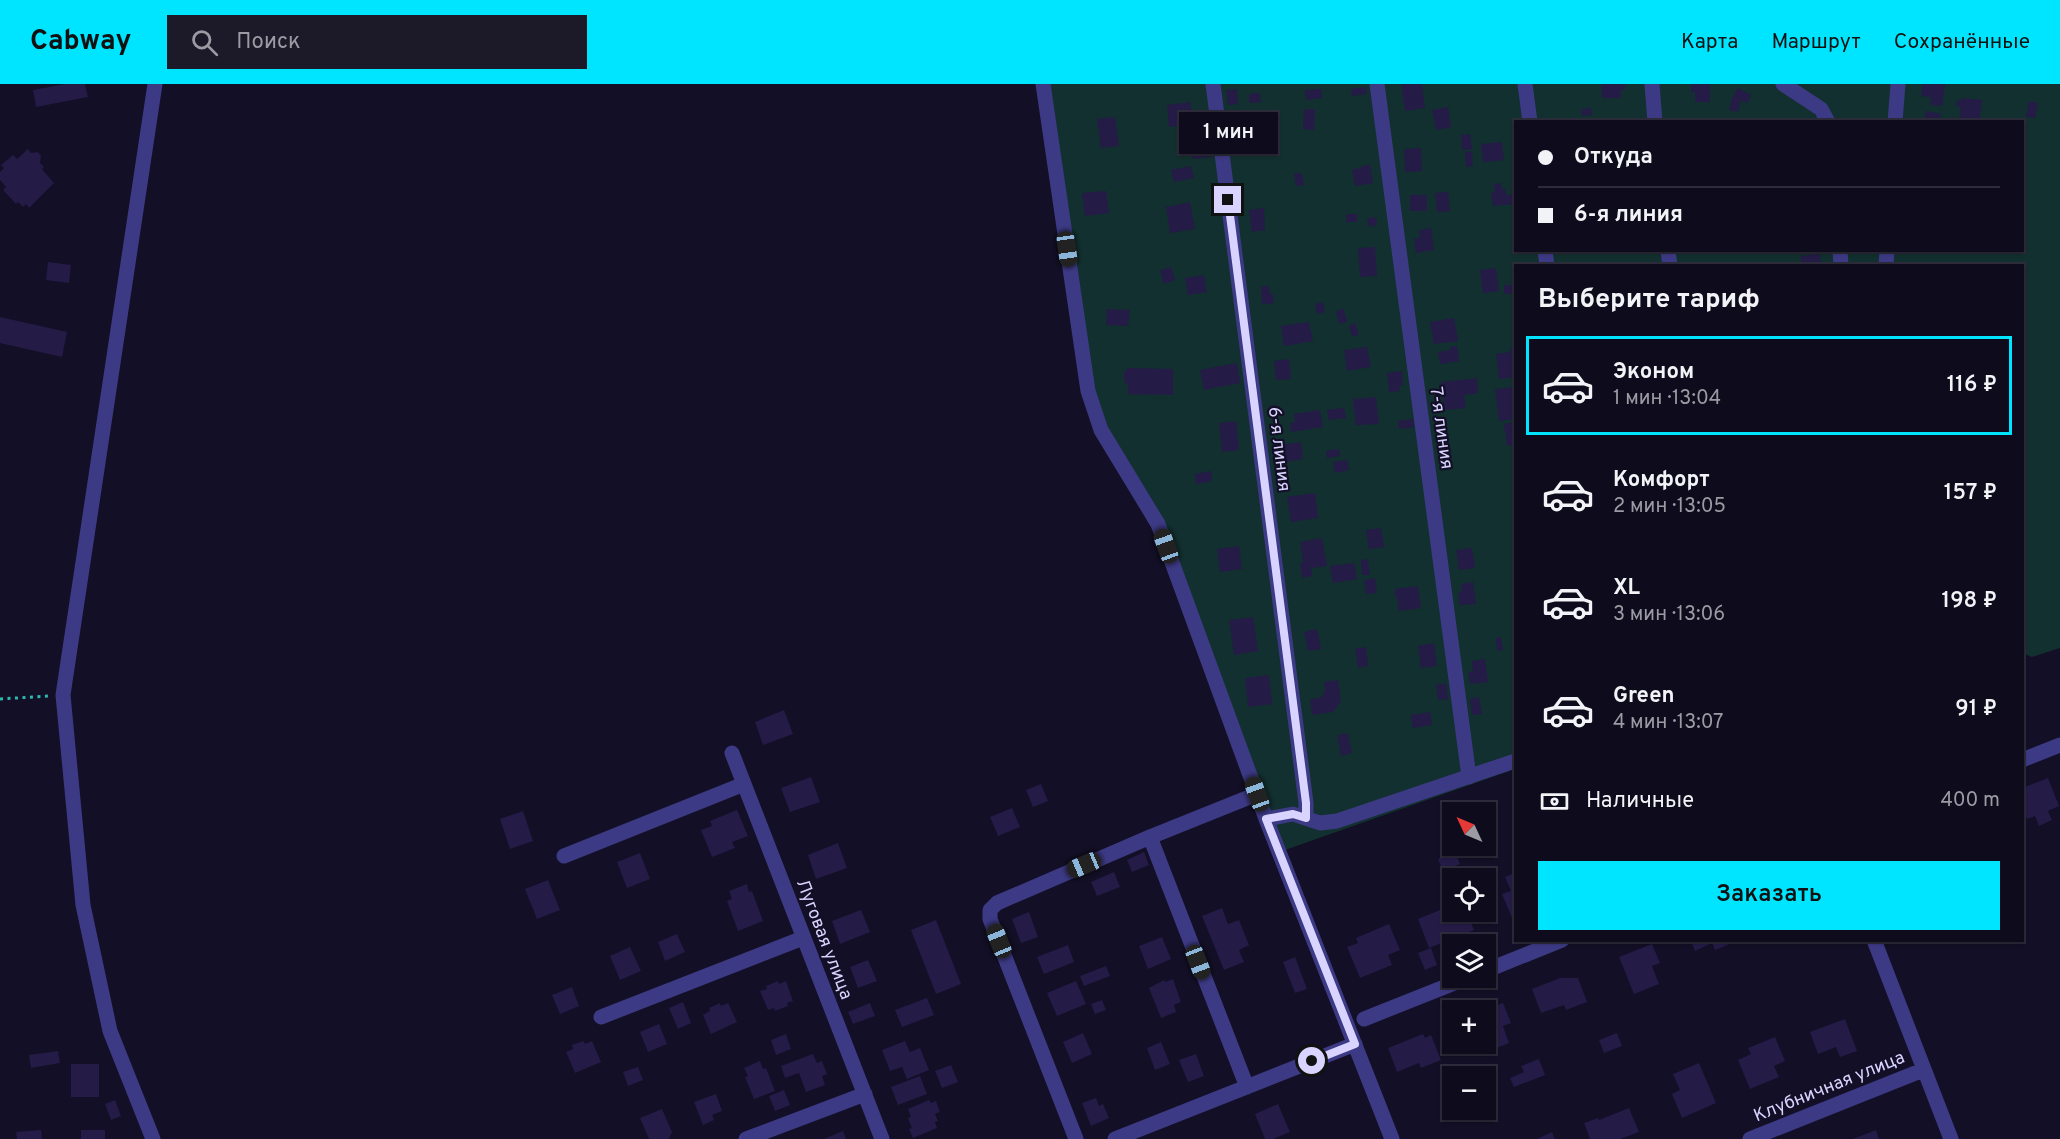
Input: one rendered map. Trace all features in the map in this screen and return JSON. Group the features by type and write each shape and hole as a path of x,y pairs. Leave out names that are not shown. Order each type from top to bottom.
{"street":[{"path":"153,1139 110,1031 83,905 63,695 156,84"},
{"path":"1043,84 1088,391 1101,430 1158,524 1266,819 1392,1139"},
{"name":"6-я линия","path":"1212,84 1303,779 1306,818"},
{"name":"7-я линия","path":"1377,84 1469,777"},
{"path":"1525,84 1530,120"},
{"path":"1652,84 1655,120"},
{"path":"1783,84 1824,115"},
{"path":"1895,120 1898,84"},
{"path":"2024,759 2060,745"},
{"name":"Луговая улица","path":"732,753 882,1139"},
{"path":"1266,819 1293,814 1320,823 1337,821 1514,761"},
{"path":"564,856 744,784"},
{"path":"1076,1139 990,919 990,910 997,903 1257,794"},
{"path":"1150,837 1247,1087"},
{"path":"602,1017 803,938"},
{"path":"1496,967 1557,942"},
{"path":"1875,942 1951,1139"},
{"path":"1364,1019 1442,988"},
{"path":"1115,1139 1355,1044"},
{"name":"Клубничная улица","path":"1750,1139 1923,1070"},
{"path":"746,1139 865,1094"}],"path":[{"path":"0,699 63,695"}],"green space":[{"path":"1050,84 2060,84 2060,648 2032,657 2024,654 2024,264 1514,264 1514,769 1285,850 1164,521 1108,428 1094,389"}],"building":[{"path":"65,84 85,84 88,97 36,107 33,90"},
{"path":"1401,84 1422,84 1425,108 1405,111"},
{"path":"1601,84 1625,84 1625,90 1621,90 1621,98 1602,98"},
{"path":"1691,84 1710,84 1710,102 1695,102 1695,92 1691,92"},
{"path":"1922,84 1945,84 1942,106 1930,105 1931,97 1921,96"},
{"path":"1366,87 1367,94 1352,96 1351,89"},
{"path":"1738,88 1751,95 1747,103 1741,100 1738,112 1729,110"},
{"path":"1237,89 1238,104 1228,105 1226,90"},
{"path":"1321,89 1322,98 1306,100 1305,90"},
{"path":"1260,93 1261,102 1249,103 1249,94"},
{"path":"1962,98 1982,100 1979,120 1959,120 1961,107 1956,106 1957,100"},
{"path":"2029,101 2038,103 2035,118 2026,117"},
{"path":"1190,102 1193,124 1169,127 1167,105"},
{"path":"1448,107 1451,127 1436,130 1432,110"},
{"path":"1591,108 1592,115 1582,116 1581,109"},
{"path":"1304,109 1315,109 1314,130 1303,129"},
{"path":"1926,111 1941,114 1940,120 1924,120"},
{"path":"1267,112 1269,143 1247,145 1245,114"},
{"path":"1115,117 1119,146 1101,148 1097,119"},
{"path":"1470,134 1472,149 1462,150 1461,135"},
{"path":"1502,142 1504,160 1483,162 1481,144"},
{"path":"1209,144 1211,157 1193,159 1191,147"},
{"path":"1421,148 1422,171 1405,172 1404,149"},
{"path":"28,149 31,153 38,152 41,156 40,163 44,167 42,169 54,183 29,208 26,204 23,207 18,202 16,204 3,190 6,187 0,180 0,172 4,168 1,165 13,155 17,159"},
{"path":"1472,151 1473,166 1466,167 1465,152"},
{"path":"1370,164 1373,183 1355,186 1352,170"},
{"path":"1191,166 1194,178 1174,182 1171,170"},
{"path":"1302,173 1304,185 1296,186 1294,174"},
{"path":"1501,183 1506,195 1512,194 1513,204 1493,206 1491,192 1495,192 1494,184"},
{"path":"1106,191 1109,213 1085,216 1082,193"},
{"path":"1448,192 1450,211 1437,212 1435,193"},
{"path":"1410,195 1427,195 1427,211 1410,211"},
{"path":"1190,202 1195,229 1170,233 1166,207"},
{"path":"1264,208 1265,230 1252,232 1249,210"},
{"path":"1346,214 1357,214 1357,222 1346,222"},
{"path":"1376,217 1377,225 1369,227 1367,219"},
{"path":"1431,228 1434,250 1416,253 1414,239 1420,238 1419,230"},
{"path":"1375,247 1377,276 1360,277 1358,248"},
{"path":"1820,254 1821,264 1802,264 1801,256"},
{"path":"48,262 71,265 69,283 46,280"},
{"path":"1171,267 1175,280 1164,284 1160,270"},
{"path":"1496,268 1499,291 1483,293 1480,270"},
{"path":"1204,275 1207,292 1188,295 1185,278"},
{"path":"1504,285 1514,285 1514,293 1504,294"},
{"path":"1269,286 1274,303 1262,304 1261,287"},
{"path":"1323,302 1325,312 1317,314 1315,304"},
{"path":"1107,309 1130,310 1128,326 1106,325"},
{"path":"1344,309 1347,322 1339,324 1336,311"},
{"path":"0,317 67,332 62,357 0,343"},
{"path":"1454,318 1458,341 1434,344 1430,322"},
{"path":"1309,322 1313,341 1284,346 1281,326"},
{"path":"1355,323 1359,335 1352,336 1349,325"},
{"path":"1457,346 1459,361 1440,364 1438,352"},
{"path":"1367,347 1371,367 1347,371 1344,350"},
{"path":"1514,348 1514,377 1499,379 1496,354 1510,352 1509,349"},
{"path":"1289,359 1291,379 1276,380 1274,361"},
{"path":"1237,363 1240,383 1204,390 1200,370"},
{"path":"1128,368 1173,369 1173,395 1128,394 1124,372"},
{"path":"1402,371 1403,385 1399,386 1400,391 1389,392 1387,373"},
{"path":"1477,378 1478,393 1464,395 1466,408 1444,410 1441,382"},
{"path":"1514,387 1514,419 1499,421 1495,389"},
{"path":"1376,397 1379,424 1356,425 1353,399"},
{"path":"1277,405 1278,416 1271,417 1269,406"},
{"path":"1344,408 1346,418 1329,420 1327,410"},
{"path":"1320,410 1323,427 1291,432 1290,423 1295,422 1294,414"},
{"path":"1413,419 1414,427 1399,429 1398,421"},
{"path":"1236,421 1239,450 1222,452 1219,423"},
{"path":"1514,422 1514,445 1507,446 1504,424"},
{"path":"1301,442 1303,459 1283,462 1280,445"},
{"path":"1339,449 1340,456 1327,458 1326,451"},
{"path":"1347,460 1349,470 1335,473 1333,462"},
{"path":"1211,471 1212,481 1196,484 1195,474"},
{"path":"1315,493 1318,518 1291,522 1287,497"},
{"path":"1381,528 1384,547 1369,549 1366,530"},
{"path":"1322,538 1327,566 1311,568 1312,576 1302,578 1300,563 1303,562 1300,542"},
{"path":"1239,546 1242,569 1220,572 1217,549"},
{"path":"1472,548 1475,568 1459,570 1456,550"},
{"path":"1368,559 1370,575 1362,575 1361,560"},
{"path":"1354,563 1357,579 1333,583 1330,566"},
{"path":"1375,578 1377,593 1366,594 1364,580"},
{"path":"1473,582 1476,604 1460,605 1458,592 1462,592 1461,584"},
{"path":"1418,586 1421,608 1399,611 1395,589"},
{"path":"1253,617 1258,651 1234,655 1229,620"},
{"path":"1317,629 1321,649 1308,651 1304,632"},
{"path":"1501,637 1503,650 1497,651 1496,638"},
{"path":"1434,643 1437,666 1421,668 1418,646"},
{"path":"1366,647 1368,666 1358,668 1355,649"},
{"path":"1485,659 1488,682 1470,684 1468,672 1473,671 1472,661"},
{"path":"1269,675 1272,704 1248,707 1245,678"},
{"path":"1338,680 1341,701 1333,712 1312,715 1310,699 1320,698 1325,691 1324,682"},
{"path":"1446,683 1448,699 1438,700 1436,685"},
{"path":"1479,697 1482,714 1472,715 1470,699"},
{"path":"784,710 793,734 763,745 755,722"},
{"path":"1430,712 1432,725 1413,728 1411,715"},
{"path":"1348,733 1352,753 1341,756 1337,735"},
{"path":"811,777 820,802 790,812 781,788"},
{"path":"2048,778 2059,806 2048,811 2052,820 2039,826 2035,816 2027,819 2024,812 2024,787"},
{"path":"1041,784 1048,801 1033,807 1026,790"},
{"path":"1012,808 1020,827 998,836 990,817"},
{"path":"737,810 748,836 732,842 735,848 712,857 701,830 712,826 710,821"},
{"path":"523,811 533,841 510,849 500,819"},
{"path":"838,843 847,868 816,879 808,855"},
{"path":"1144,852 1149,865 1132,872 1127,860"},
{"path":"640,853 650,879 627,888 617,862"},
{"path":"1445,856 1457,856 1460,864 1442,869 1438,859"},
{"path":"1114,872 1120,887 1097,896 1091,882"},
{"path":"1514,873 1514,917 1512,918 1502,894 1511,891 1505,877"},
{"path":"548,880 560,910 537,919 525,889"},
{"path":"747,884 749,892 752,891 763,921 738,931 727,901 732,899 729,891"},
{"path":"1222,908 1228,924 1239,920 1249,945 1239,950 1244,962 1224,970 1202,916"},
{"path":"1442,909 1442,922 1471,922 1474,930 1464,934 1442,934 1442,943 1429,948 1418,919"},
{"path":"861,910 870,932 840,944 832,921"},
{"path":"1029,912 1038,937 1021,943 1012,919"},
{"path":"936,920 961,984 936,994 911,930"},
{"path":"1389,924 1400,950 1388,955 1392,965 1360,978 1347,947 1358,943 1356,938"},
{"path":"677,934 685,952 665,961 658,942"},
{"path":"1162,937 1171,959 1148,969 1139,946"},
{"path":"1691,942 1735,942 1715,950 1712,943 1695,951"},
{"path":"1652,944 1660,963 1652,966 1659,984 1634,994 1619,957"},
{"path":"1068,945 1074,962 1044,974 1037,957"},
{"path":"630,947 641,971 620,980 610,956"},
{"path":"1431,948 1437,965 1425,970 1418,953"},
{"path":"1295,957 1307,989 1295,993 1283,962"},
{"path":"868,960 877,981 858,988 850,967"},
{"path":"1106,966 1110,976 1084,986 1080,976"},
{"path":"1560,978 1578,978 1587,1002 1566,1010 1564,1005 1541,1013 1532,989"},
{"path":"1173,979 1181,1002 1174,1005 1176,1012 1161,1018 1149,988 1164,980 1165,982"},
{"path":"778,981 779,984 786,981 793,1001 787,1003 788,1006 775,1011 774,1008 768,1010 760,991"},
{"path":"1076,981 1086,1004 1057,1016 1047,993"},
{"path":"572,987 579,1006 560,1014 552,995"},
{"path":"927,998 934,1015 902,1027 895,1010"},
{"path":"1102,1000 1106,1010 1095,1014 1091,1004"},
{"path":"683,1002 691,1023 678,1029 669,1008"},
{"path":"720,1003 721,1006 728,1003 737,1022 711,1034 703,1015 710,1011 709,1008"},
{"path":"870,1003 875,1016 853,1024 848,1012"},
{"path":"1503,1003 1511,1023 1503,1026 1509,1043 1496,1048 1496,1006"},
{"path":"1845,1019 1857,1051 1840,1057 1836,1047 1818,1054 1810,1032"},
{"path":"659,1024 667,1044 648,1052 640,1032"},
{"path":"1083,1033 1092,1054 1072,1063 1063,1042"},
{"path":"1617,1033 1622,1046 1604,1053 1599,1040"},
{"path":"786,1034 791,1049 776,1055 771,1040"},
{"path":"1423,1034 1425,1038 1431,1035 1441,1060 1421,1068 1419,1063 1397,1072 1388,1048"},
{"path":"1775,1037 1785,1061 1774,1066 1779,1077 1750,1089 1738,1060 1751,1054 1748,1048"},
{"path":"584,1041 585,1044 592,1041 601,1062 575,1073 566,1052 573,1049 572,1045"},
{"path":"905,1041 910,1052 920,1048 929,1070 907,1079 902,1067 890,1071 882,1050"},
{"path":"1161,1042 1170,1064 1155,1070 1147,1048"},
{"path":"58,1051 60,1063 31,1068 29,1055"},
{"path":"813,1054 817,1063 822,1061 827,1074 822,1076 825,1085 806,1092 799,1073 785,1078 781,1066"},
{"path":"1196,1054 1204,1076 1188,1082 1179,1060"},
{"path":"1539,1059 1545,1075 1514,1087 1510,1078 1524,1072 1521,1066"},
{"path":"760,1061 763,1069 766,1068 775,1091 754,1099 745,1077 748,1076 744,1068"},
{"path":"1699,1063 1716,1103 1682,1118 1672,1094 1680,1090 1673,1074"},
{"path":"71,1064 99,1064 99,1097 71,1097"},
{"path":"951,1065 958,1082 942,1088 935,1071"},
{"path":"638,1067 643,1080 628,1086 623,1072"},
{"path":"920,1076 927,1094 898,1105 891,1087"},
{"path":"784,1090 790,1105 775,1111 769,1096"},
{"path":"716,1094 722,1111 712,1115 714,1120 703,1125 694,1102"},
{"path":"1096,1098 1099,1106 1103,1104 1109,1118 1091,1126 1082,1103"},
{"path":"115,1100 121,1116 111,1120 105,1104"},
{"path":"929,1100 931,1103 936,1101 940,1112 935,1114 938,1121 935,1122 937,1128 913,1138 909,1129 912,1128 908,1118 911,1117 908,1109"},
{"path":"1278,1104 1290,1132 1273,1139 1265,1139 1255,1114"},
{"path":"1629,1108 1639,1132 1620,1139 1590,1139 1584,1123 1598,1118 1599,1120"},
{"path":"662,1109 672,1132 669,1139 649,1139 640,1118"},
{"path":"41,1130 42,1139 17,1139 16,1132"},
{"path":"81,1130 105,1130 105,1139 81,1139"},
{"path":"1876,1130 1879,1139 1853,1139"},
{"path":"843,1131 846,1139 824,1139"},
{"path":"1552,1132 1555,1139 1537,1139"}],"route":[{"path":"1228,200 1306,803 1306,818 1293,814 1266,819 1355,1044 1312,1061"}]}
